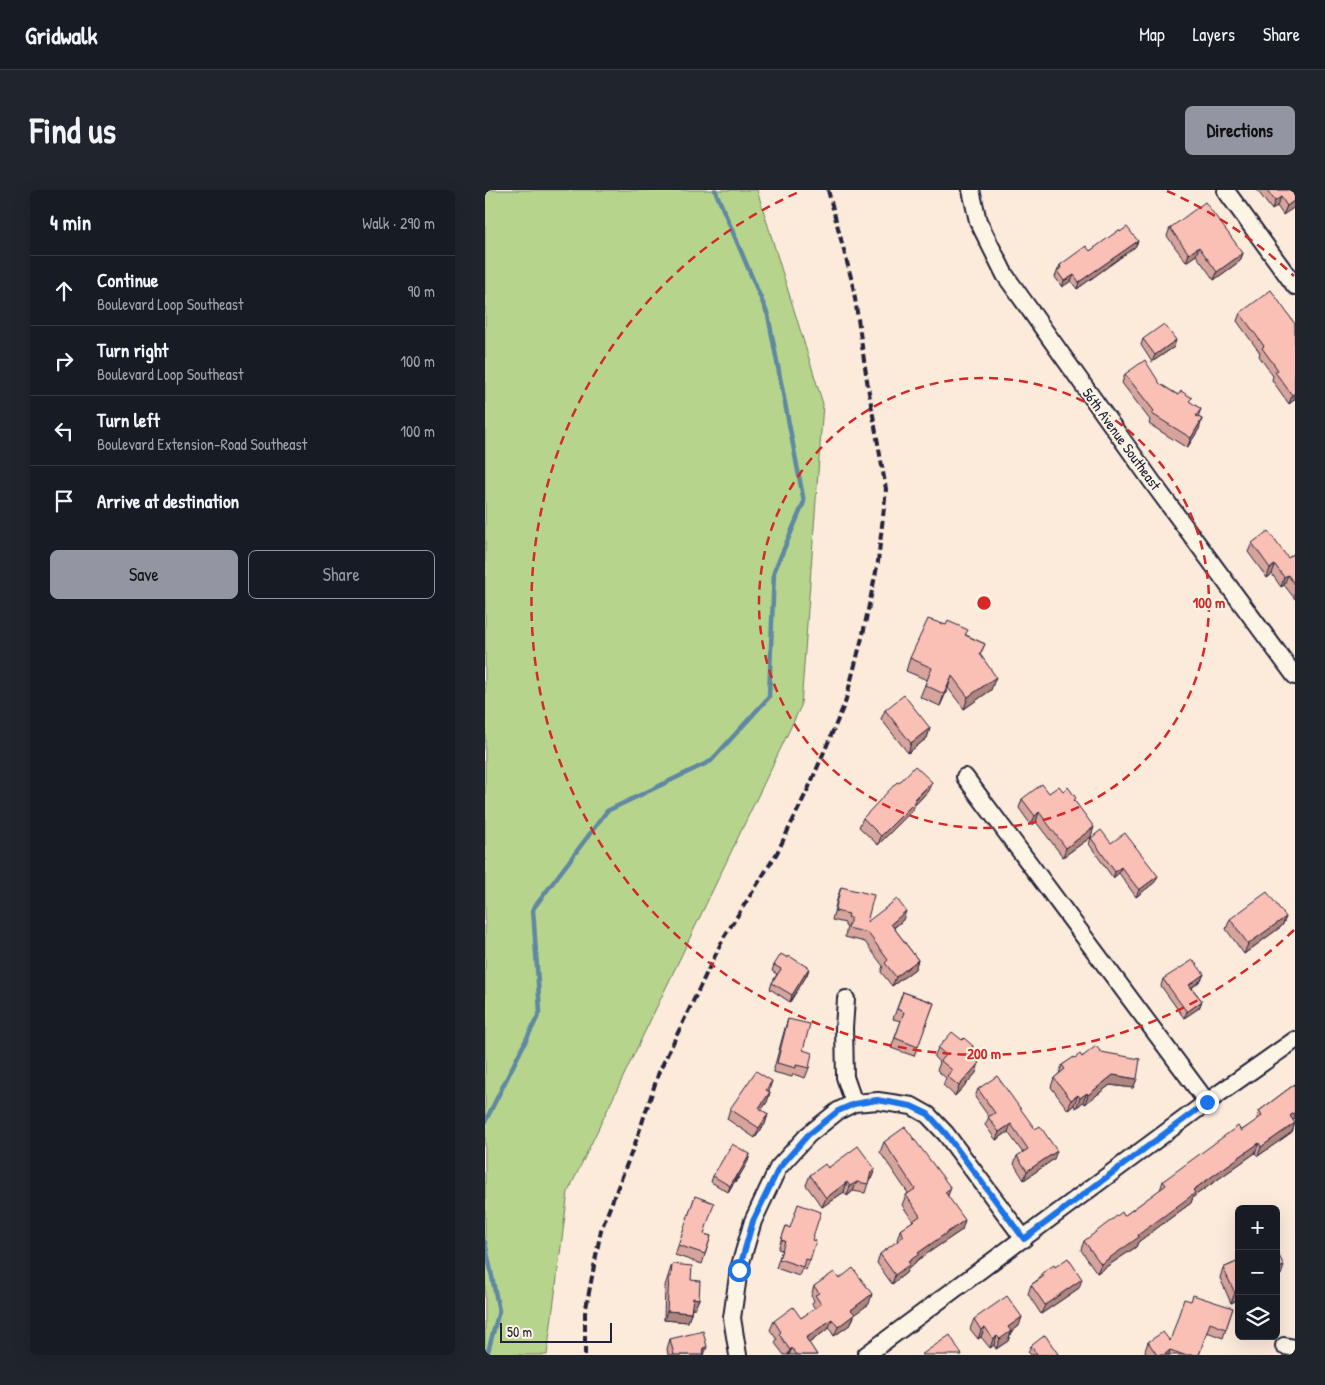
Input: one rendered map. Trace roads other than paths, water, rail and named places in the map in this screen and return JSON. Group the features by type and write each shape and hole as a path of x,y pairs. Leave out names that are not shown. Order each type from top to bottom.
{"street":[{"name":"56th Avenue Southeast","path":"971,190 978,221 1005,275 1158,490 1295,676"},
{"path":"1226,191 1295,286"},
{"path":"965,777 1207,1102"},
{"path":"846,999 844,1028 845,1077 854,1104"},
{"path":"866,1355 1207,1102 1295,1040"},
{"path":"738,1355 732,1318 739,1270 753,1221 779,1168 808,1135 838,1111 854,1104 877,1100 911,1106 928,1114 946,1134 1024,1239"}],"waterway":[{"path":"485,1122 540,1012 533,909 607,811 711,761 769,697 774,572 804,502 768,315 715,190"},
{"path":"485,1242 499,1311 487,1355"}],"railway":[{"path":"585,1355 585,1313 601,1230 636,1141 659,1072 724,937 777,853 809,787 845,703 863,634 878,562 886,489 853,285 828,190"}]}
